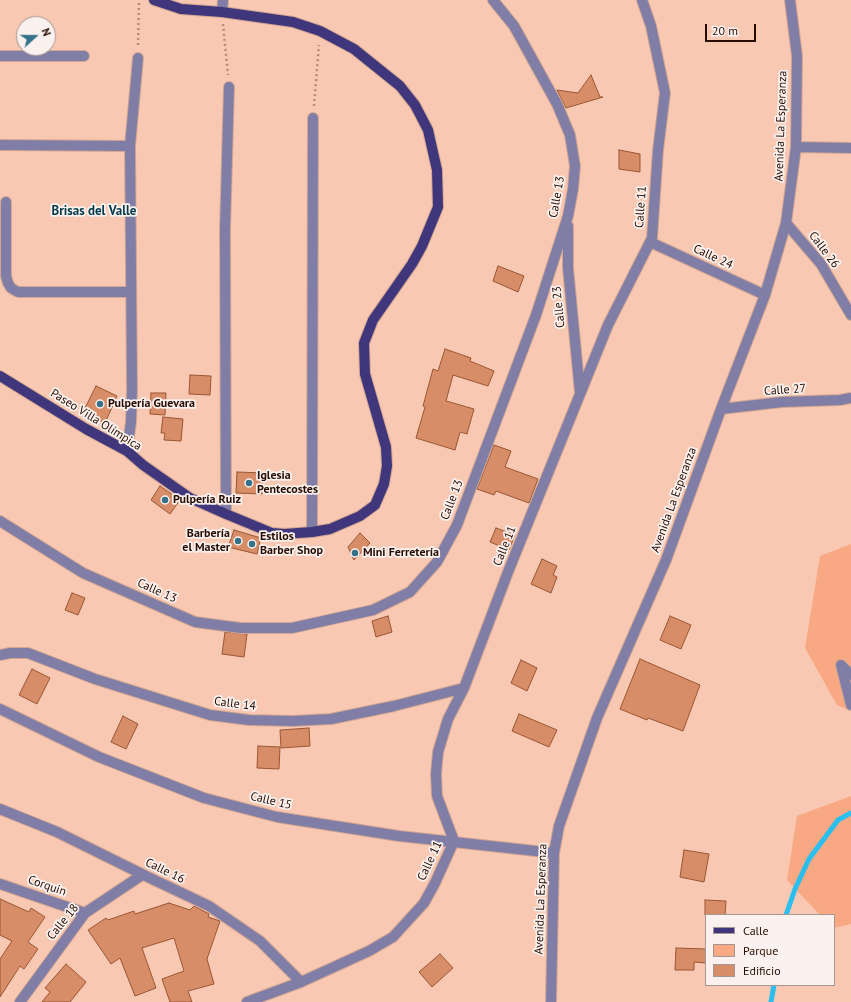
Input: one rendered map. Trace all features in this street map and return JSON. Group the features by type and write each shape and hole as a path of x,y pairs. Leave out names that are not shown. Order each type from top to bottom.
{"main road":[{"name":"Paseo Villa Olímpica","path":"0,376 86,429 127,451 143,465 190,498 272,532 284,534 330,529 368,511 375,505 384,484 387,466 386,447 365,374 364,343 373,320 412,264 422,246 438,207 437,170 428,130 415,105 400,86 354,49 320,31 293,22 222,12 181,9 154,0"}],"street":[{"path":"222,12 223,0"},
{"name":"Calle 13","path":"0,521 83,573 195,622 241,628 292,628 373,610 410,592 437,562 457,525 536,315 568,216 575,166 570,135 557,104 514,26 494,0"},
{"name":"Calle 11","path":"247,1002 301,982 369,951 393,937 424,903 454,842 437,796 436,774 438,752 448,719 464,688 508,572 608,325 652,238 658,150 665,93 651,26 642,0"},
{"name":"Avenida La Esperanza","path":"551,1002 554,853 558,826 597,718 666,560 721,409 765,295 786,223 796,147 797,56 790,0"},
{"path":"0,56 84,56"},
{"path":"127,451 131,422 132,389 130,146 138,58"},
{"path":"226,514 225,230 229,87"},
{"path":"312,532 313,118"},
{"path":"0,145 130,146"},
{"path":"796,147 851,148"},
{"path":"6,202 6,276 11,288 18,292 131,292"},
{"name":"Calle 23","path":"568,216 568,268 580,395"},
{"name":"Calle 26","path":"786,223 820,264 851,315"},
{"name":"Calle 24","path":"650,242 765,295"},
{"name":"Calle 27","path":"721,409 782,402 840,400 851,398"},
{"name":"Calle 14","path":"5,654 28,654 95,679 210,715 249,720 292,721 330,719 394,706 464,688"},
{"path":"851,675 841,665 851,705"},
{"name":"Calle 15","path":"0,709 99,757 204,798 277,817 399,836 554,853"},
{"name":"Calle 16","path":"0,810 57,832 142,875 209,906 260,941 301,982"},
{"name":"Calle 18","path":"20,1002 85,913 142,875"},
{"name":"Corquin","path":"0,884 85,913"}],"path":[{"path":"138,0 138,58"},
{"path":"222,12 229,87"},
{"path":"313,118 320,31"}],"green space":[{"path":"851,544 851,711 837,705 805,648 820,556"},
{"path":"851,796 851,924 835,928 835,914 819,914 787,880 797,816"}],"building":[{"path":"591,75 600,97 603,97 566,108 557,90 578,93"},
{"path":"619,150 640,154 640,172 619,169"},
{"path":"498,266 524,276 518,292 493,281"},
{"path":"445,349 471,358 470,361 494,371 488,386 453,375 446,401 474,409 467,434 460,432 455,450 416,438 425,407 423,406 433,369 438,371"},
{"path":"190,375 211,376 210,395 189,394"},
{"name":"Pulpería Guevara","path":"96,386 117,396 105,423 83,412"},
{"path":"151,393 166,393 165,415 150,414"},
{"path":"163,417 183,419 181,441 164,440 165,433 161,433"},
{"path":"494,445 511,451 505,467 538,479 529,503 496,491 494,495 477,489"},
{"name":"Iglesia Pentecostes","path":"237,472 263,473 262,494 236,493"},
{"name":"Pulpería Ruiz","path":"160,486 180,500 170,514 151,500"},
{"path":"496,528 515,535 509,550 490,542"},
{"path":"234,530 261,538 257,554 228,547"},
{"name":"Mini Ferretería","path":"360,533 370,543 354,560 348,547"},
{"path":"542,559 557,566 553,575 557,577 551,593 531,584"},
{"path":"72,593 85,598 78,615 65,610"},
{"path":"388,616 392,632 376,637 372,621"},
{"path":"670,616 691,625 681,649 660,640"},
{"path":"225,632 247,634 244,657 222,654"},
{"path":"640,659 700,685 683,731 648,718 647,720 620,709"},
{"path":"521,660 537,668 527,691 511,683"},
{"path":"32,669 50,678 37,704 19,695"},
{"path":"519,714 557,730 549,747 512,731"},
{"path":"123,716 138,724 126,749 111,742"},
{"path":"309,728 310,746 281,748 280,730"},
{"path":"258,746 280,747 279,769 257,768"},
{"path":"684,850 709,854 704,882 680,877"},
{"path":"0,899 29,912 31,908 45,917 28,942 38,949 24,969 20,966 0,997 0,959 12,941 0,935"},
{"path":"705,900 726,901 725,914 705,914"},
{"path":"169,903 190,910 194,906 209,914 208,917 220,921 207,959 214,984 188,991 192,1002 170,1002 162,979 184,971 174,938 142,948 156,988 135,996 120,958 111,964 88,930 106,918 108,920 134,911 135,914"},
{"path":"676,948 705,949 705,963 694,962 694,970 675,970"},
{"path":"440,954 453,968 432,987 419,972"},
{"path":"66,964 86,982 70,1002 42,1002 50,992 45,988"}],"waterway":[{"path":"786,914 795,889 809,859 838,820 851,813"},
{"path":"771,1002 774,986"}],"place":[{"name":"Pulpería Guevara","path":"100,404"},
{"name":"Iglesia Pentecostes","path":"249,483"},
{"name":"Pulpería Ruiz","path":"165,500"},
{"name":"Barbería el Master","path":"238,541"},
{"name":"Estilos Barber Shop","path":"252,544"},
{"name":"Mini Ferretería","path":"355,553"}],"district":[{"name":"Brisas del Valle","path":"94,211"}]}
